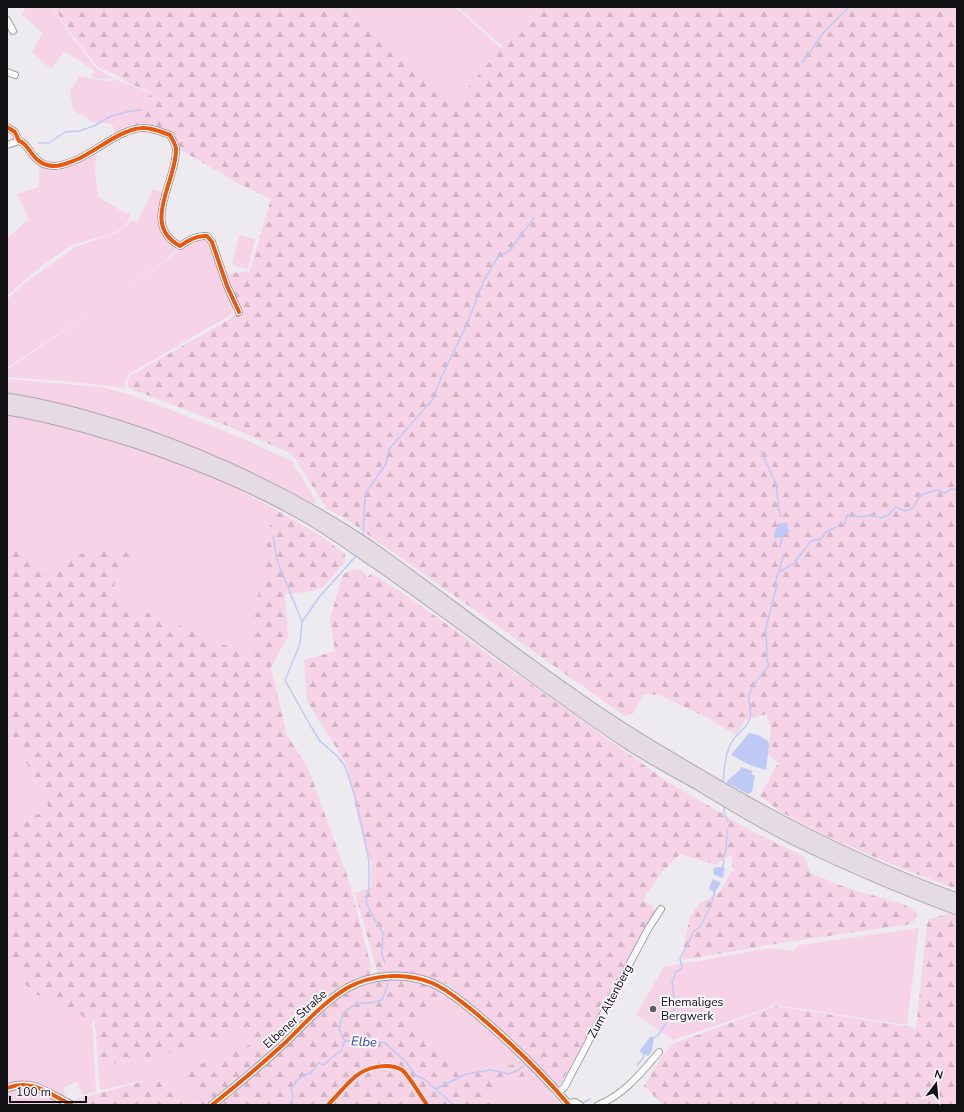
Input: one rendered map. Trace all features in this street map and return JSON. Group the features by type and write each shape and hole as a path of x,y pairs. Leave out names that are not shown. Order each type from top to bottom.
{"highway":[{"path":"7,399 36,403 100,420 201,456 245,475 333,528 628,732 666,760 758,820 827,850 957,899"},
{"path":"7,409 35,414 99,430 203,466 271,497 333,528"},
{"path":"827,850 897,886 957,909"}],"street":[{"path":"7,20 13,31"},
{"path":"7,72 15,76"},
{"path":"7,128 15,132 19,141 24,143 36,159 46,164 56,166 68,163 86,155 128,131 137,128 153,129 170,135 176,148 173,170 162,205 162,216 165,232 168,237 180,246 201,235 207,236 212,242 227,286 239,312"},
{"path":"7,145 19,141"},
{"name":"Zum Altenberg","path":"558,1092 564,1088 648,929 661,909"},
{"name":"Elbener Straße","path":"212,1105 285,1042 334,997 358,983 384,977 402,976 414,977 431,983 448,992 494,1030 558,1092 568,1104"},
{"path":"598,1105 616,1096 632,1082 659,1052"},
{"path":"7,1088 22,1084 39,1088 72,1105"},
{"path":"568,1104 574,1102 580,1105"}],"green space":[{"path":"26,7 52,7 75,41 97,69 115,78 105,79 90,77 95,71 64,51 51,69 32,52 43,33 22,15"},
{"path":"53,7 340,7 379,32 456,101 497,53 549,7 957,7 957,889 898,867 833,839 781,812 760,796 778,763 768,754 771,728 766,714 745,720 736,735 706,717 659,695 643,694 634,712 625,716 343,517 327,509 290,453 225,425 129,388 127,384 130,376 240,313 224,274 250,271 271,199 238,183 179,149 171,134 135,127 151,92 128,83 117,75 99,68 76,40"},
{"path":"340,7 455,7 502,49 456,101 379,32"},
{"path":"457,7 549,7 504,47"},
{"path":"80,76 105,81 117,80 151,93 135,127 116,136 112,124 93,122 73,110 70,91"},
{"path":"97,150 95,169 98,197 130,214 128,222 116,232 81,242 56,255 7,296 7,238 29,219 17,194 39,187 39,165 49,167"},
{"path":"153,189 164,193 161,217 177,247 176,249 167,259 109,300 7,368 7,299 26,282 75,247 116,233 125,227 131,220 138,221"},
{"path":"239,235 255,239 248,269 232,265"},
{"path":"201,236 211,242 233,303 232,314 129,374 125,380 125,388 7,377 7,370 167,260 181,247"},
{"path":"7,379 102,387 131,395 223,430 292,461 316,501 314,504 279,486 161,434 71,406 7,392"},
{"path":"7,412 97,433 202,470 273,508 248,655 111,597 120,565 79,554 42,571 7,537"},
{"path":"273,508 322,537 345,554 345,562 324,586 313,591 285,594 288,636 271,667 287,735 309,770 350,884 371,966 370,975 345,985 216,1100 220,1105 80,1105 71,1101 155,1078 183,1104 196,1095 185,1070 255,1043 248,1026 176,1052 98,1066 95,1022 30,991 7,956 7,825 50,810 7,723 7,537 42,571 79,554 117,547 131,548 136,556 120,565 111,597 248,655"},
{"path":"354,569 362,570 367,578 371,573 407,596 668,782 755,833 805,857 810,873 845,887 905,905 917,913 915,920 910,924 781,943 681,960 690,916 700,903 719,893 733,869 731,854 716,865 680,854 660,874 643,900 657,910 558,1089 449,985 418,974 378,974 355,893 371,888 371,861 358,819 347,765 307,701 304,660 335,651 330,619 342,577 345,573"},
{"path":"7,723 50,810 7,825"},
{"path":"949,914 957,917 957,1105 663,1105 644,1086 664,1054 673,1044 776,1006 916,1028 927,924 929,919"},
{"path":"919,928 907,1025 776,1005 673,1040 636,1014 664,967 771,948 793,951 800,945"},
{"path":"7,956 30,991 92,1020 96,1091 83,1095 77,1082 63,1087 66,1100 40,1085 23,1080 7,1083"},
{"path":"391,978 421,983 449,995 413,1028 470,1073 524,1062 536,1072 503,1084 484,1096 491,1105 222,1105 220,1103 334,1000 358,986"},
{"path":"449,995 524,1062 470,1073 413,1028"},
{"path":"248,1026 255,1043 186,1070 196,1095 183,1104 155,1078 100,1090 98,1066 176,1052"},
{"path":"536,1072 561,1105 491,1105 484,1096 503,1084"},
{"path":"21,1087 38,1090 68,1105 8,1105 7,1091"}],"water":[{"path":"779,523 787,523 789,533 781,537 774,538 774,534"},
{"path":"749,733 758,735 768,741 769,745 766,770 750,765 731,755"},
{"path":"741,767 753,771 751,774 755,776 752,792 748,794 727,783 727,781 740,770"},
{"path":"716,867 725,868 723,878 714,875 713,869"},
{"path":"713,879 721,883 714,893 709,888"},
{"path":"651,1036 654,1037 652,1051 648,1056 640,1052 640,1050"}],"waterway":[{"path":"802,63 824,32 849,7"},
{"path":"39,143 49,143 65,132 79,131 94,126 111,116 141,110"},
{"path":"363,537 365,494 386,464 389,449 433,399 441,378 467,324 484,280 498,257 509,251 534,218"},
{"path":"761,451 776,484 781,517"},
{"path":"843,525 847,515 861,517 871,515 881,518 889,514 896,507 905,511 913,508 920,495 937,490 946,493 951,489 957,490"},
{"path":"779,572 793,564 811,541 821,539 826,532 836,527"},
{"path":"273,536 277,560 302,622"},
{"path":"780,547 782,536"},
{"path":"723,784 725,761 730,745 735,737 748,724 750,718 751,713 749,696 756,682 769,666 767,660 766,628 776,588 776,580 784,554"},
{"path":"357,555 320,596 302,622 300,644 285,680 320,741 337,756 345,766 356,800 369,861 369,888 366,901 371,913 383,933 382,955 385,963"},
{"path":"724,806 724,813 728,821"},
{"path":"722,868 726,850 727,830"},
{"path":"654,1038 659,1034 675,1008 672,982 676,972 682,968 680,958 694,931 700,927 711,905 715,891"},
{"path":"345,1041 339,1030 343,1013 357,1003 369,1003 382,1000 388,980"},
{"name":"Elbe","path":"291,1105 293,1097 291,1089 296,1081 304,1075 311,1073 318,1063 324,1065 341,1051 345,1041 376,1041 385,1043 406,1062 416,1076 424,1079 454,1105"},
{"path":"637,1065 643,1058 644,1052"},
{"path":"436,1089 466,1074 491,1070 509,1074 525,1065"},
{"path":"7,1094 9,1096 10,1105"},
{"path":"584,1102 590,1099"}],"cycle path":[{"path":"7,127 15,132 19,141 26,146 36,159 47,165 54,166 63,165 78,159 128,131 144,128 157,130 170,135 176,149 175,161 163,202 161,215 163,226 168,237 180,246 193,238 207,236 212,242 227,286 239,312"},
{"path":"212,1105 286,1042 330,1000 357,983 378,977 389,976 422,979 443,988 472,1010 510,1044 547,1080 569,1105"},
{"path":"328,1105 356,1076 366,1070 385,1066 391,1066 405,1072 427,1105"},
{"path":"7,1088 16,1085 33,1086 72,1105"}],"place":[{"name":"Ehemaliges Bergwerk","path":"653,1009"}]}
